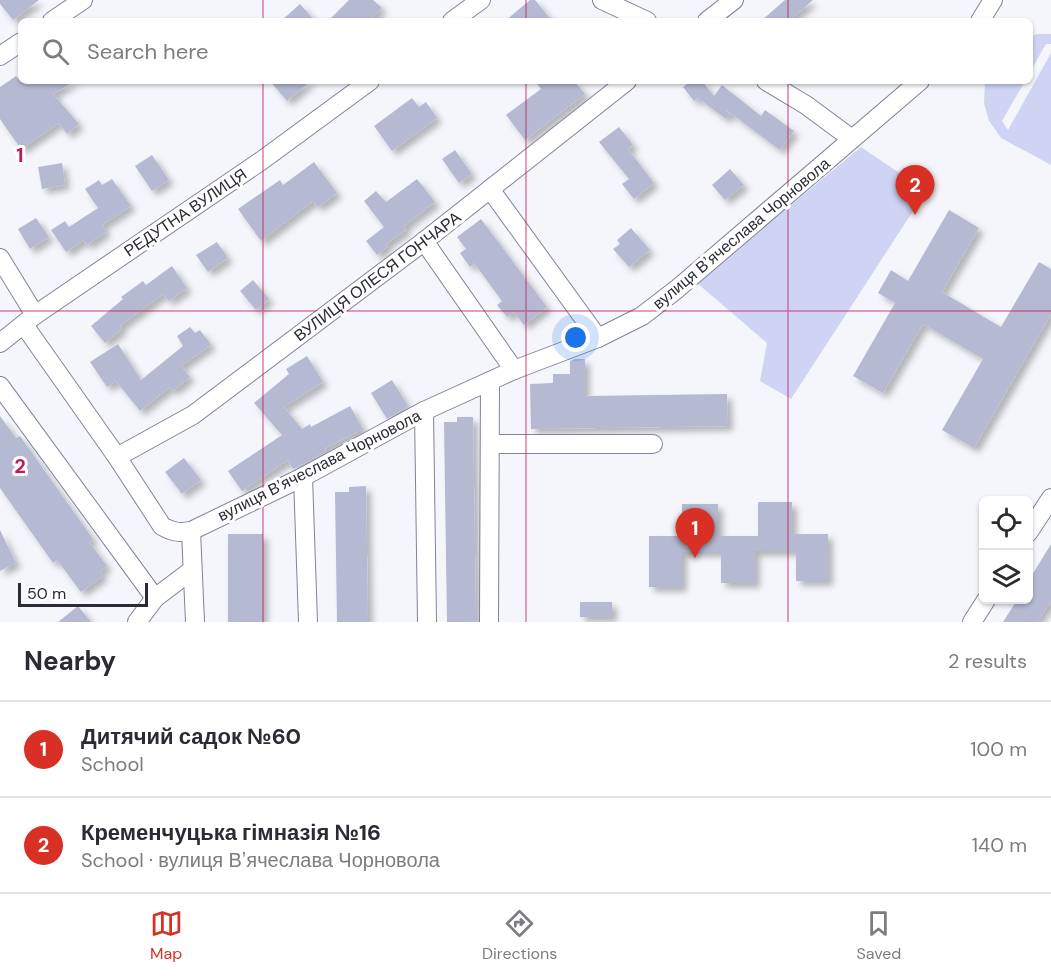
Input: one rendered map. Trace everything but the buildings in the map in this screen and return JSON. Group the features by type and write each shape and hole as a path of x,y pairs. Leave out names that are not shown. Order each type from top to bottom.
{"street":[{"path":"56,18 83,0"},
{"path":"456,18 481,0"},
{"path":"602,0 641,18"},
{"path":"711,18 734,0"},
{"path":"982,18 993,0"},
{"path":"0,56 18,44"},
{"name":"РЕДУТНА ВУЛИЦЯ","path":"0,343 29,320 261,161 366,84"},
{"name":"ВУЛИЦЯ ОЛЕСЯ ГОНЧАРА","path":"117,457 193,415 424,241 623,84"},
{"path":"771,84 806,105 852,139"},
{"name":"вулиця Вʼячеслава Чорновола","path":"190,531 303,477 424,411 514,370 598,338 642,316 677,289 916,84"},
{"path":"490,189 598,338"},
{"path":"424,241 514,370"},
{"path":"0,258 29,320 162,525 170,530 190,531 195,622"},
{"path":"489,622 490,381"},
{"path":"0,386 155,598"},
{"path":"424,411 427,622"},
{"path":"490,444 653,444"},
{"path":"303,477 308,622"},
{"path":"1033,527 1051,498"},
{"path":"137,622 155,598 192,570"},
{"path":"972,622 984,604"}],"shaded area":[{"path":"1051,34 1051,44 1046,44 1033,67 1033,35"},
{"path":"1051,53 1051,165 1001,138 989,121 984,103 985,84 1023,84 1002,121 1008,130"},
{"path":"861,147 926,191 791,399 760,381 767,343 697,283"}],"place":[{"name":"Кременчуцька гімназія №16","path":"915,215"},
{"name":"Дитячий садок №60","path":"695,558"}]}
